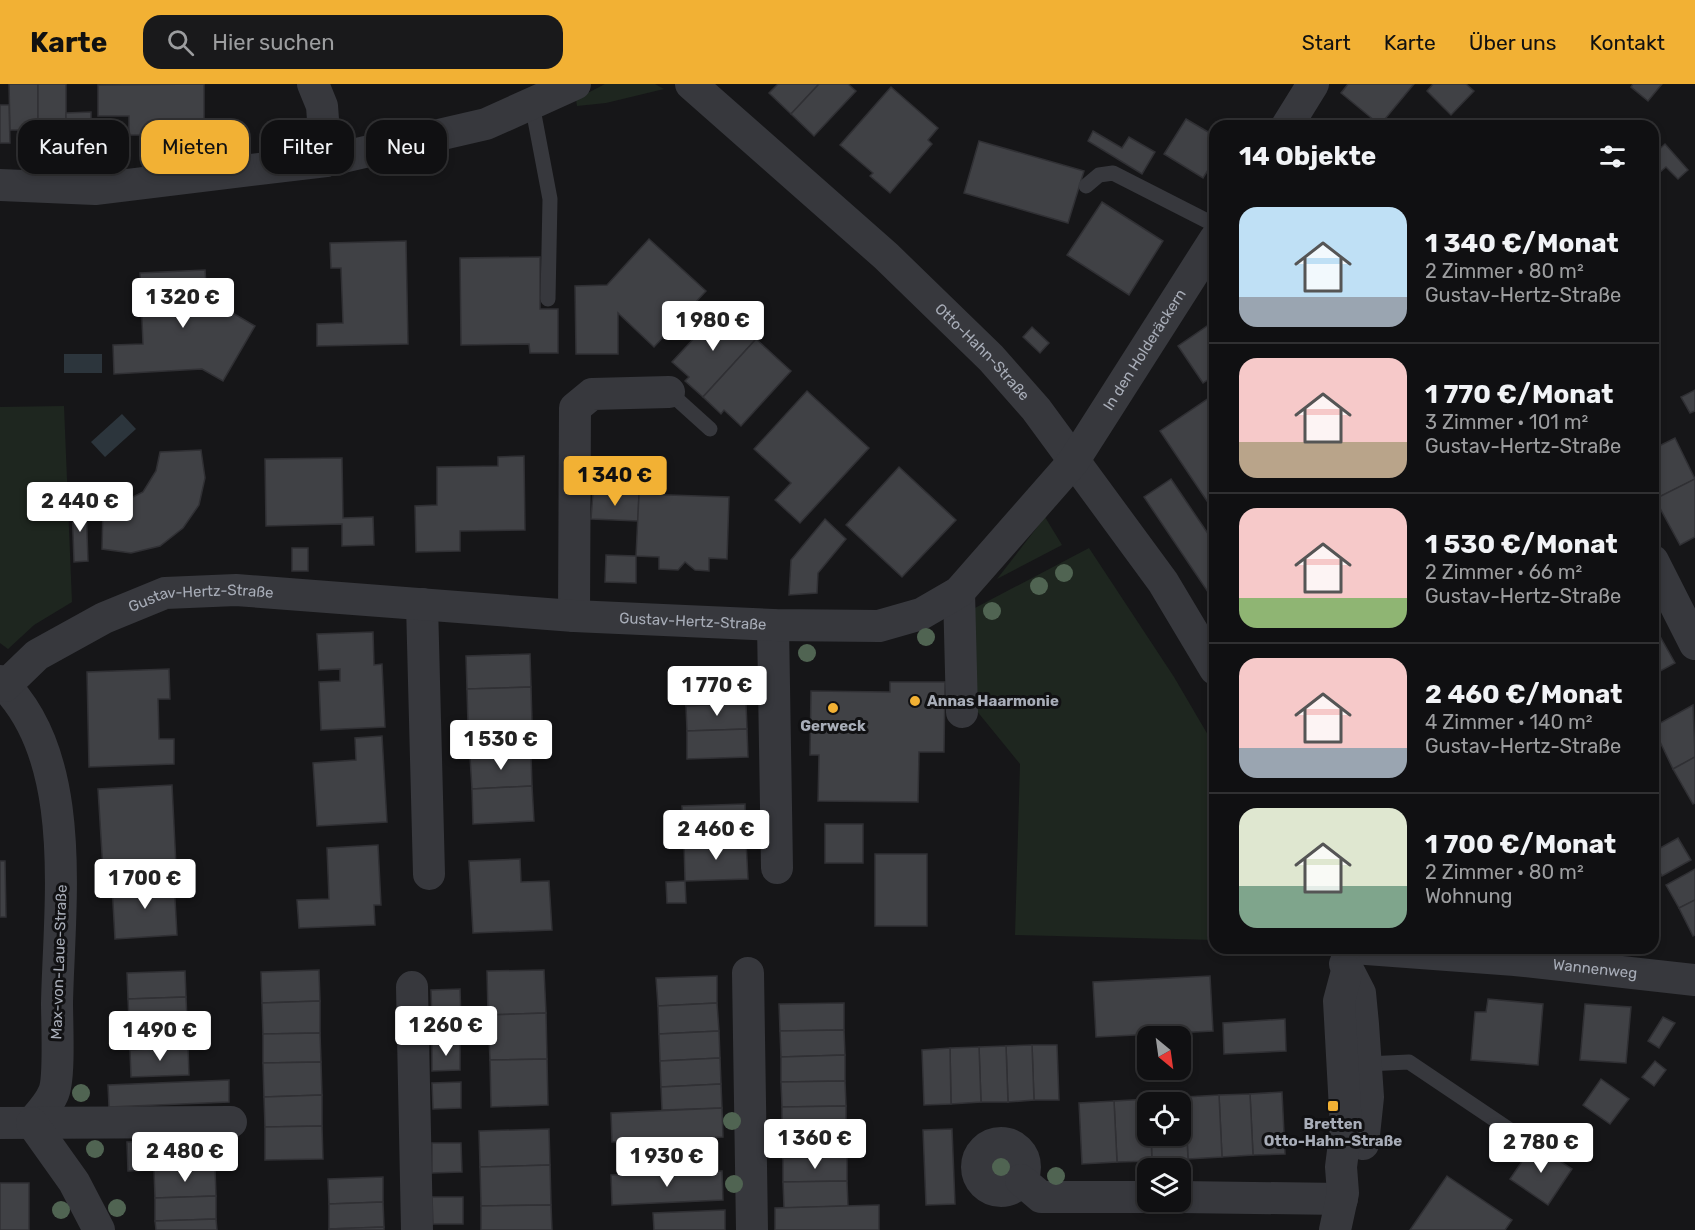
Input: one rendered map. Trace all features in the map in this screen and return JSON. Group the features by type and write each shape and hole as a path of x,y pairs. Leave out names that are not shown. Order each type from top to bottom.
{"street":[{"path":"314,84 322,106 323,120"},
{"path":"354,155 486,124 575,84"},
{"name":"Otto-Hahn-Straße","path":"691,84 886,256 991,358 1036,409 1163,582 1209,659"},
{"path":"1293,120 1313,84"},
{"path":"0,185 95,189 261,170"},
{"name":"In den Holderäckern","path":"1073,462 1209,247"},
{"path":"574,616 575,408 592,394 669,392"},
{"name":"Gustav-Hertz-Straße","path":"3,683 37,655 104,618 165,593 236,590 574,616 773,625 879,626 921,614 959,592 1073,462"},
{"path":"1659,573 1695,644"},
{"path":"959,592 962,712"},
{"path":"422,604 429,874"},
{"name":"Gustav-Hertz-Straße","path":"773,625 777,868"},
{"name":"Max-von-Laue-Straße","path":"3,683 28,717 43,752 60,818 62,881 54,1093 32,1123"},
{"path":"1343,1196 1360,1174 1368,1097 1360,993 1347,956"},
{"path":"1335,1230 1343,1196 1341,1167 1346,1127 1339,1001 1347,956"},
{"name":"Wannenweg","path":"1347,956 1515,960 1695,980"},
{"path":"748,973 752,1230"},
{"path":"411,987 417,1230"},
{"path":"0,1123 231,1122"},
{"path":"32,1123 74,1182 99,1230"},
{"path":"1021,1180 1041,1197 1137,1197"},
{"path":"1191,1197 1343,1196"}],"lane":[{"path":"532,104 550,199 548,299"},
{"path":"1086,186 1100,175 1113,172 1209,222"},
{"path":"669,392 710,429"},
{"path":"1366,1064 1409,1062 1522,1138"}],"shaded area":[{"path":"605,84 655,84 664,89 606,103 577,106 576,99"},
{"path":"64,354 102,354 102,373 64,373"},
{"path":"64,406 72,602 34,625 8,649 0,643 0,407"},
{"path":"122,414 136,429 105,457 91,442"},
{"path":"1045,517 1062,545 997,579"},
{"path":"1089,548 1174,677 1209,737 1209,940 1015,935 1020,764 976,710 973,609"}],"building":[{"path":"9,84 38,84 38,120 18,120 18,130 10,130"},
{"path":"38,84 66,84 66,120 38,120"},
{"path":"204,84 204,120 141,120 141,135 129,135 129,116 98,116 98,85"},
{"path":"778,84 819,84 791,114 769,93"},
{"path":"819,84 848,84 856,91 814,136 791,114"},
{"path":"1348,84 1414,84 1384,120 1374,120 1341,93"},
{"path":"1433,84 1466,84 1474,91 1451,115 1427,91"},
{"path":"1633,84 1662,84 1648,101 1631,87"},
{"path":"891,87 938,128 928,140 932,144 890,193 870,176 873,173 840,145"},
{"path":"0,105 9,105 10,143 0,143"},
{"path":"91,112 91,120 66,120 66,113"},
{"path":"1186,119 1209,132 1209,168 1203,178 1164,154"},
{"path":"1093,131 1122,148 1129,137 1155,152 1142,174 1088,141"},
{"path":"979,141 1084,171 1068,223 964,193"},
{"path":"1665,144 1688,170 1678,179 1666,167 1659,173 1659,150"},
{"path":"1102,202 1163,241 1129,295 1067,255"},
{"path":"649,239 706,291 654,347 618,313 618,354 576,354 575,286 607,285"},
{"path":"406,241 408,344 317,346 317,324 343,323 341,268 331,268 330,243"},
{"path":"540,257 540,309 558,309 558,353 530,353 529,344 461,345 460,258"},
{"path":"205,270 207,298 255,326 223,381 202,369 114,374 113,345 143,344 140,273"},
{"path":"722,308 756,339 703,397 685,381 689,377 672,362"},
{"path":"1209,325 1209,379 1203,383 1178,346"},
{"path":"1032,327 1049,343 1040,353 1023,337"},
{"path":"756,339 791,371 741,426 724,410 721,414 703,397"},
{"path":"1695,390 1695,411 1690,413 1681,397"},
{"path":"807,391 869,448 800,523 775,500 791,483 754,449"},
{"path":"1209,398 1209,500 1207,501 1160,431"},
{"path":"1675,438 1695,479 1659,497 1659,446"},
{"path":"201,450 205,478 199,505 183,528 160,546 131,553 102,549 103,507 123,502 143,492 156,471 160,452"},
{"path":"524,456 525,530 460,531 460,551 416,552 415,506 437,505 437,467 498,466 498,457"},
{"path":"342,458 343,518 373,517 374,545 342,546 342,524 266,526 265,459"},
{"path":"899,467 956,520 902,577 846,525"},
{"path":"1171,479 1209,535 1209,593 1208,592 1144,497"},
{"path":"1695,479 1695,537 1680,545 1659,506 1659,497"},
{"path":"593,492 639,494 638,521 591,519"},
{"path":"639,494 729,497 727,559 709,558 709,571 695,570 685,562 678,570 659,569 659,557 636,556"},
{"path":"72,505 86,505 88,561 74,562"},
{"path":"825,519 846,539 818,573 817,593 789,595 791,560"},
{"path":"292,548 308,548 308,571 292,571"},
{"path":"606,555 636,556 636,583 605,582"},
{"path":"373,632 374,665 382,664 385,727 321,730 319,682 340,681 340,669 319,670 317,634"},
{"path":"1659,635 1675,663 1659,672"},
{"path":"530,654 531,687 467,689 466,656"},
{"path":"169,669 170,699 158,699 159,739 174,739 174,764 89,767 87,672"},
{"path":"745,681 746,703 686,706 685,683"},
{"path":"890,682 945,682 944,752 919,752 918,802 818,801 819,755 810,755 811,691 890,692"},
{"path":"531,687 532,722 468,725 467,689"},
{"path":"746,703 747,729 687,731 686,706"},
{"path":"1693,705 1695,757 1673,769 1659,740 1659,724"},
{"path":"747,729 748,757 687,759 687,731"},
{"path":"382,736 387,822 317,826 313,763 356,760 355,738"},
{"path":"531,754 532,786 472,789 470,757"},
{"path":"1695,757 1695,803 1693,804 1673,769"},
{"path":"172,785 176,866 103,870 98,789"},
{"path":"532,786 534,821 473,824 472,789"},
{"path":"745,804 746,841 684,842 682,806"},
{"path":"825,824 863,824 863,863 825,863"},
{"path":"1678,838 1691,860 1662,876 1659,871 1659,849"},
{"path":"746,841 748,879 685,881 684,842"},
{"path":"378,845 381,905 374,905 375,925 299,928 297,900 329,899 327,848"},
{"path":"875,854 927,854 927,926 875,926"},
{"path":"520,859 521,882 549,881 552,930 473,933 469,861"},
{"path":"0,861 5,861 6,917 0,917"},
{"path":"1695,869 1695,900 1679,908 1666,885"},
{"path":"174,881 177,935 115,939 112,885"},
{"path":"685,881 686,903 667,903 666,882"},
{"path":"1695,900 1695,935 1693,936 1679,908"},
{"path":"319,970 320,1001 262,1003 261,972"},
{"path":"544,970 546,1013 488,1015 487,971"},
{"path":"185,971 186,997 128,999 127,973"},
{"path":"717,976 717,1003 658,1006 656,978"},
{"path":"1210,976 1213,1031 1191,1032 1191,1026 1137,1026 1137,1035 1096,1037 1093,982"},
{"path":"460,989 461,1020 432,1020 431,990"},
{"path":"186,997 187,1020 129,1022 128,999"},
{"path":"1488,999 1543,1004 1538,1065 1471,1060 1475,1012 1486,1012"},
{"path":"320,1001 320,1033 263,1034 262,1003"},
{"path":"717,1003 719,1031 659,1034 658,1006"},
{"path":"844,1003 844,1030 780,1031 779,1004"},
{"path":"1585,1004 1631,1007 1626,1063 1580,1060"},
{"path":"546,1013 547,1059 490,1060 488,1015"},
{"path":"1663,1017 1675,1023 1659,1048 1648,1041"},
{"path":"1285,1019 1286,1051 1224,1054 1223,1023"},
{"path":"187,1020 188,1047 130,1050 129,1022"},
{"path":"844,1030 845,1055 781,1057 780,1031"},
{"path":"719,1031 720,1058 660,1061 659,1034"},
{"path":"320,1033 321,1062 263,1063 263,1034"},
{"path":"460,1043 460,1070 432,1071 432,1044"},
{"path":"1032,1045 1057,1045 1059,1100 1034,1100"},
{"path":"1032,1045 1034,1100 1008,1102 1006,1046"},
{"path":"1006,1046 1008,1102 981,1102 979,1047"},
{"path":"188,1047 189,1075 131,1077 130,1050"},
{"path":"979,1047 981,1102 951,1104 950,1048"},
{"path":"950,1048 951,1104 924,1105 922,1050"},
{"path":"845,1055 845,1081 781,1082 781,1057"},
{"path":"720,1058 721,1084 661,1087 660,1061"},
{"path":"547,1059 548,1105 491,1107 490,1060"},
{"path":"1655,1061 1666,1070 1654,1086 1642,1077"},
{"path":"321,1062 322,1095 264,1097 263,1063"},
{"path":"1601,1079 1629,1099 1610,1124 1583,1105"},
{"path":"229,1080 229,1102 109,1107 108,1085"},
{"path":"845,1081 846,1106 782,1107 781,1082"},
{"path":"461,1082 461,1108 433,1109 432,1083"},
{"path":"721,1084 722,1108 662,1110 661,1087"},
{"path":"1282,1092 1285,1154 1253,1155 1250,1094"},
{"path":"1250,1094 1253,1155 1222,1157 1219,1095"},
{"path":"322,1095 322,1126 265,1127 264,1097"},
{"path":"1219,1095 1222,1157 1188,1158 1187,1146 1191,1146 1191,1097"},
{"path":"1137,1100 1137,1146 1151,1146 1152,1158 1117,1162 1114,1101"},
{"path":"1114,1101 1117,1162 1082,1164 1079,1103"},
{"path":"846,1106 846,1131 782,1133 782,1107"},
{"path":"722,1108 723,1137 612,1142 611,1113"},
{"path":"322,1126 323,1159 265,1160 265,1127"},
{"path":"549,1129 550,1165 480,1167 479,1131"},
{"path":"952,1129 955,1204 926,1205 923,1130"},
{"path":"846,1131 847,1157 783,1158 782,1133"},
{"path":"231,1138 232,1167 128,1171 127,1142"},
{"path":"432,1143 461,1143 462,1172 432,1173"},
{"path":"1534,1144 1572,1169 1548,1205 1510,1179"},
{"path":"1151,1146 1187,1146 1188,1158 1152,1158"},
{"path":"847,1157 847,1181 783,1182 783,1158"},
{"path":"550,1165 551,1205 481,1206 480,1167"},
{"path":"215,1168 216,1196 155,1198 154,1170"},
{"path":"722,1171 723,1200 612,1205 611,1175"},
{"path":"1447,1176 1512,1220 1505,1230 1410,1230"},
{"path":"383,1177 383,1202 329,1204 328,1179"},
{"path":"847,1181 848,1206 784,1208 783,1182"},
{"path":"0,1183 29,1183 29,1230 0,1230"},
{"path":"216,1196 216,1219 155,1221 155,1198"},
{"path":"432,1197 463,1197 463,1224 433,1224"},
{"path":"383,1202 384,1227 329,1229 329,1204"},
{"path":"551,1205 552,1230 481,1230 481,1206"},
{"path":"879,1205 879,1230 775,1230 775,1208"},
{"path":"725,1210 725,1230 654,1230 653,1213"},
{"path":"216,1219 217,1230 156,1230 155,1221"},
{"path":"384,1227 384,1230 329,1230 329,1229"}],"place":[{"name":"Annas Haarmonie","path":"915,701"},
{"name":"Gerweck","path":"833,708"},
{"name":"Bretten Otto-Hahn-Straße","path":"1333,1106"}]}
